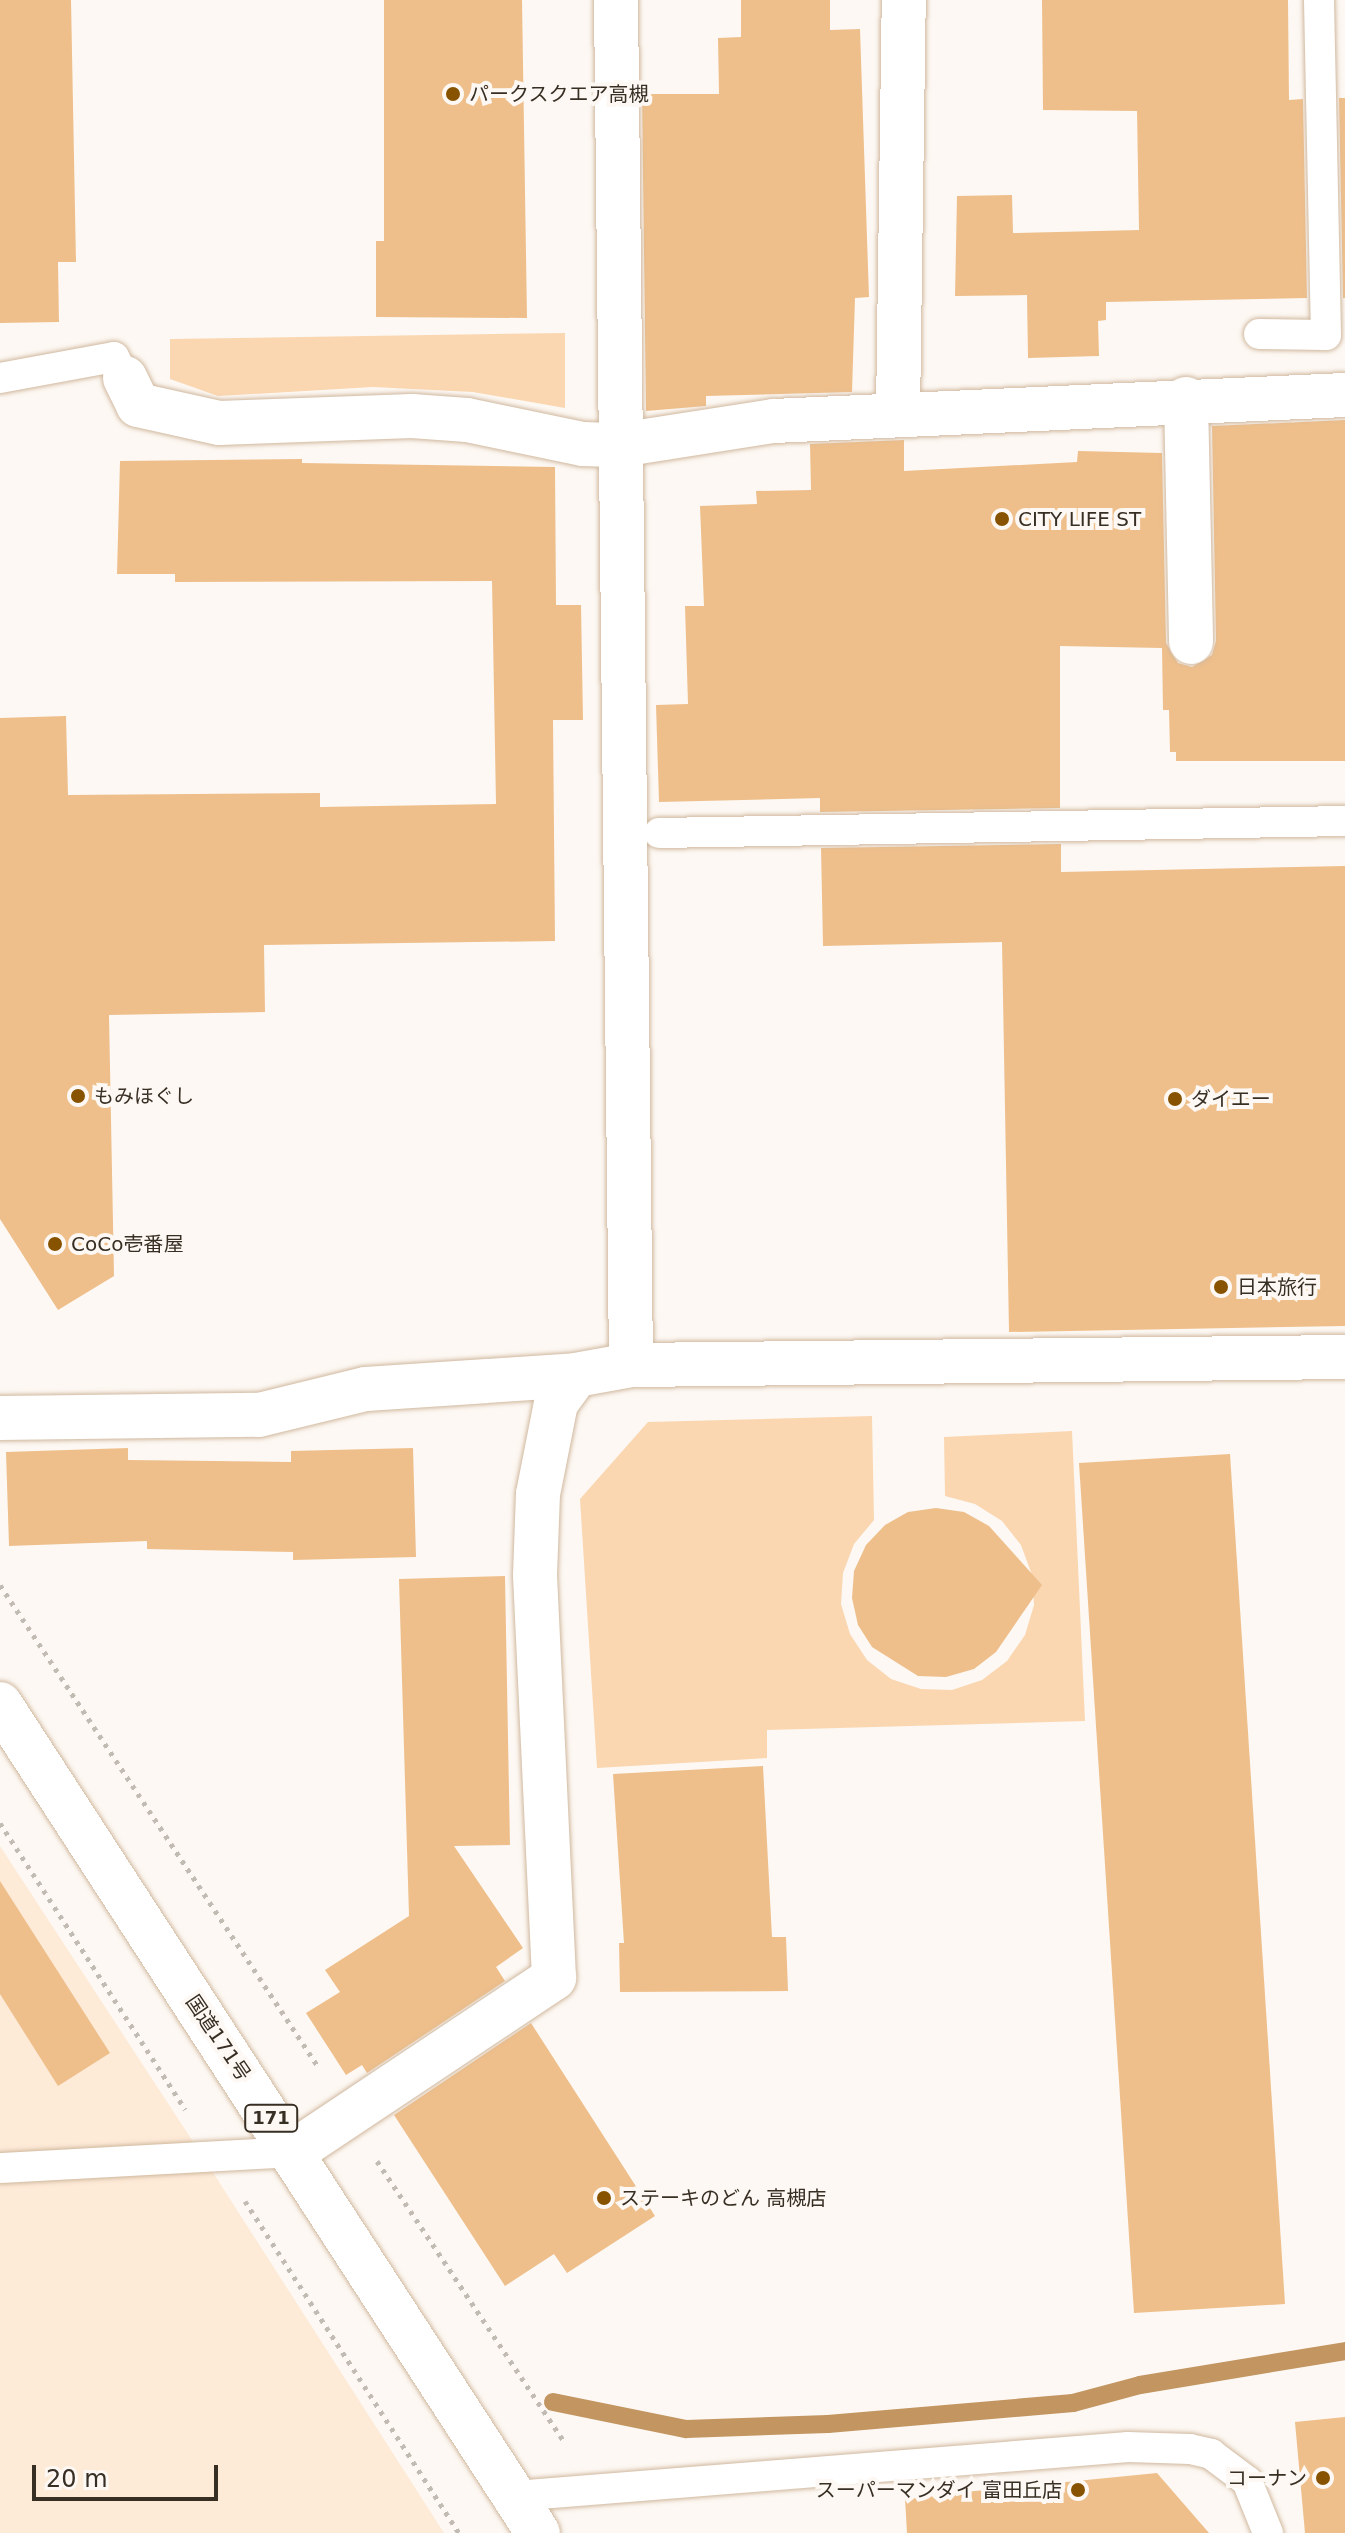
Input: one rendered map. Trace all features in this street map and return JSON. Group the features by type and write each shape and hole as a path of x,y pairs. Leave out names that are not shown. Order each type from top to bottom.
{"main road":[{"path":"616,0 620,445 629,834 631,1365"},
{"path":"898,413 904,0"},
{"path":"125,378 138,405 219,423 412,416 480,422 583,444 620,445 774,421 1186,399 1345,395"},
{"path":"1186,399 1191,642"},
{"path":"0,1418 259,1415 366,1389 576,1375 631,1365 1345,1357"},
{"path":"293,2152 554,1978 535,1575 538,1494 556,1403 576,1375"},
{"name":"国道171号","path":"0,1704 538,2533"}],"lane":[{"path":"1259,334 1326,335 1319,0"},
{"path":"0,378 114,357 125,378"},
{"path":"659,833 1345,821"},
{"path":"0,2168 293,2152"},
{"path":"515,2496 1128,2447 1190,2449 1211,2454 1247,2481 1268,2533"}],"path":[{"path":"0,1585 321,2072"},
{"path":"374,2155 598,2490"}],"shaded area":[{"path":"565,333 565,408 473,392 373,387 218,396 170,379 170,339"},
{"path":"872,1416 874,1520 854,1544 843,1573 841,1604 850,1634 867,1660 891,1679 921,1689 952,1690 982,1680 1007,1661 1025,1635 1034,1605 1032,1575 1021,1545 1002,1521 975,1504 945,1496 944,1437 1072,1431 1085,1721 767,1730 767,1758 597,1768 580,1499 648,1422"},
{"path":"0,1846 203,2157 444,2533 0,2533"}],"building":[{"path":"0,0 71,0 76,262 58,262 59,322 0,323"},
{"name":"パークスクエア高槻","path":"384,0 522,0 527,318 376,317 376,241 384,241"},
{"path":"741,0 830,0 830,30 860,29 869,297 855,298 852,392 706,396 706,406 646,411 642,94 719,94 718,38 741,37"},
{"path":"1042,0 1288,0 1289,100 1303,99 1307,298 1106,302 1106,320 1098,321 1099,356 1028,358 1027,295 955,296 957,196 1012,195 1013,233 1139,230 1137,111 1043,110"},
{"path":"1339,98 1345,98 1345,298 1343,298"},
{"path":"1345,420 1345,761 1176,761 1176,752 1170,752 1169,710 1163,710 1162,648 1060,646 1060,808 820,812 820,798 659,802 656,705 688,704 685,606 704,606 700,506 757,504 756,491 811,490 810,444 904,440 904,471 1077,462 1078,451 1162,453 1166,643 1178,663 1192,667 1212,655 1216,641 1212,426"},
{"path":"302,459 302,463 555,467 556,605 581,605 583,720 553,720 555,941 264,945 265,1012 109,1015 114,1276 58,1310 0,1219 0,718 66,716 68,795 320,793 320,807 496,804 492,581 175,582 175,574 117,574 120,461"},
{"name":"ダイエー","path":"1061,844 1061,872 1345,866 1345,1326 1009,1332 1002,942 823,946 821,848"},
{"path":"128,1448 128,1460 291,1462 291,1451 413,1448 416,1557 293,1560 293,1552 147,1549 147,1541 9,1546 6,1452"},
{"path":"1230,1454 1285,2304 1134,2313 1079,1463"},
{"path":"936,1508 964,1512 989,1526 1042,1585 996,1652 974,1669 946,1677 918,1676 872,1647 858,1625 852,1598 854,1571 866,1545 885,1525 908,1512"},
{"path":"505,1576 510,1845 454,1846 523,1948 496,1967 505,1981 367,2073 362,2065 346,2075 306,2013 340,1992 325,1970 409,1916 399,1579"},
{"path":"763,1766 772,1937 786,1937 788,1991 620,1992 619,1943 624,1943 613,1774"},
{"path":"0,1881 110,2053 58,2086 0,1994"},
{"path":"531,2023 655,2216 567,2273 554,2254 505,2286 394,2115"},
{"name":"コーナン","path":"1345,2417 1345,2533 1305,2533 1295,2422"},
{"name":"スーパーマンダイ 富田丘店","path":"1157,2473 1209,2533 907,2533 905,2498"}],"waterway":[{"path":"553,2402 686,2429 828,2424 1073,2403 1140,2385 1345,2351"}],"place":[{"name":"パークスクエア高槻","path":"453,94"},
{"name":"CITY LIFE ST","path":"1002,519"},
{"name":"もみほぐし","path":"78,1096"},
{"name":"ダイエー","path":"1175,1099"},
{"name":"CoCo壱番屋","path":"55,1244"},
{"name":"日本旅行","path":"1221,1287"},
{"name":"ステーキのどん 高槻店","path":"604,2198"},
{"name":"コーナン","path":"1323,2478"},
{"name":"スーパーマンダイ 富田丘店","path":"1078,2490"}]}
